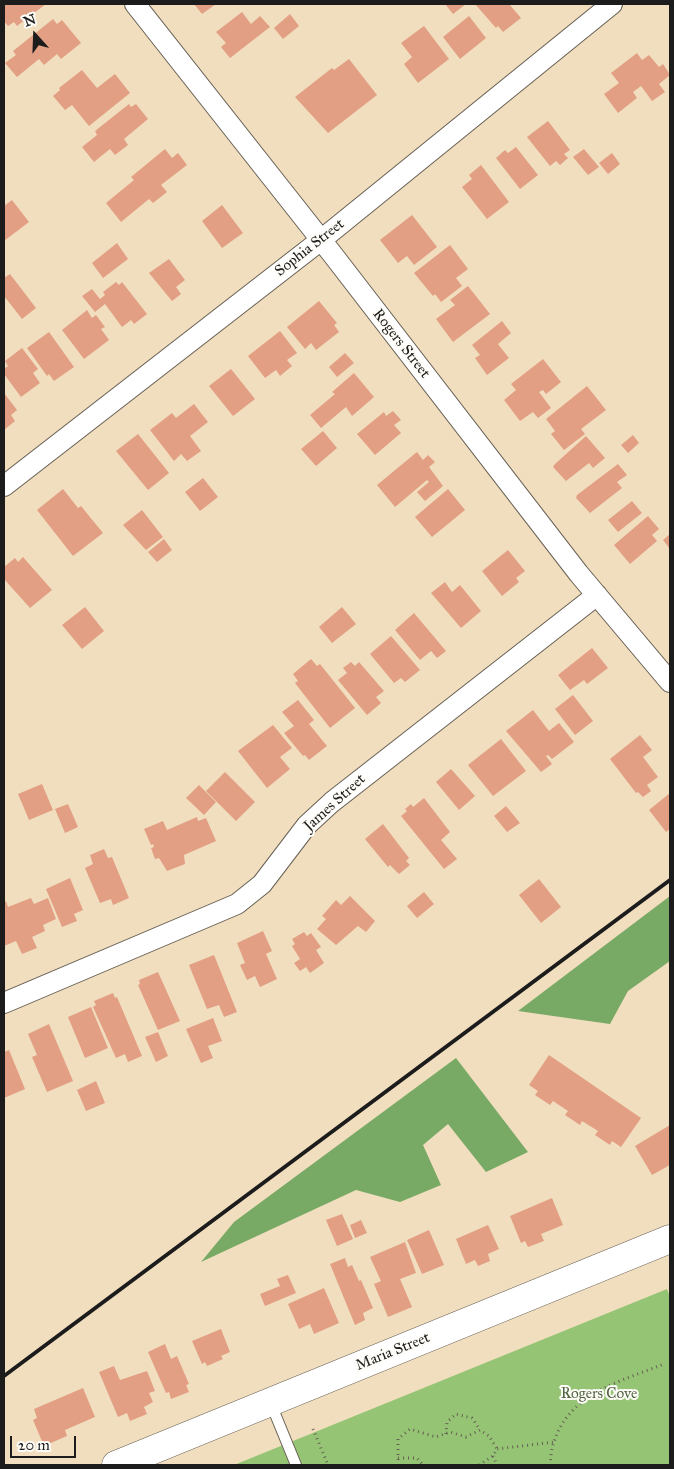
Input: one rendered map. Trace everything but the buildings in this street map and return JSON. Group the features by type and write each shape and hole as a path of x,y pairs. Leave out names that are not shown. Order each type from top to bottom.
{"street":[{"name":"Rogers Street","path":"136,4 597,595 670,682"},
{"name":"Sophia Street","path":"4,486 321,240 612,4"},
{"name":"James Street","path":"4,1003 237,904 262,884 307,825 332,802 597,595"},
{"name":"Maria Street","path":"116,1465 670,1239"}],"lane":[{"path":"271,1402 296,1465"}],"path":[{"path":"550,1465 554,1442 568,1414 593,1393 664,1364"},
{"path":"446,1434 447,1422 456,1414 472,1418 480,1430 489,1436 497,1449"},
{"path":"313,1429 328,1465"},
{"path":"398,1465 398,1439 410,1429 436,1437 450,1432 466,1437 480,1430"},
{"path":"497,1449 554,1442"},
{"path":"479,1465 493,1456 497,1449"},
{"path":"493,1456 497,1465"},
{"path":"398,1458 417,1458 423,1465"}],"green space":[{"path":"670,896 670,961 628,991 610,1024 518,1011"},
{"path":"456,1058 528,1152 486,1172 448,1124 423,1145 441,1185 400,1202 356,1190 201,1262 234,1222"},
{"name":"Rogers Cove","path":"667,1289 670,1297 670,1465 234,1465"}],"railway":[{"path":"4,1376 670,880"}]}
